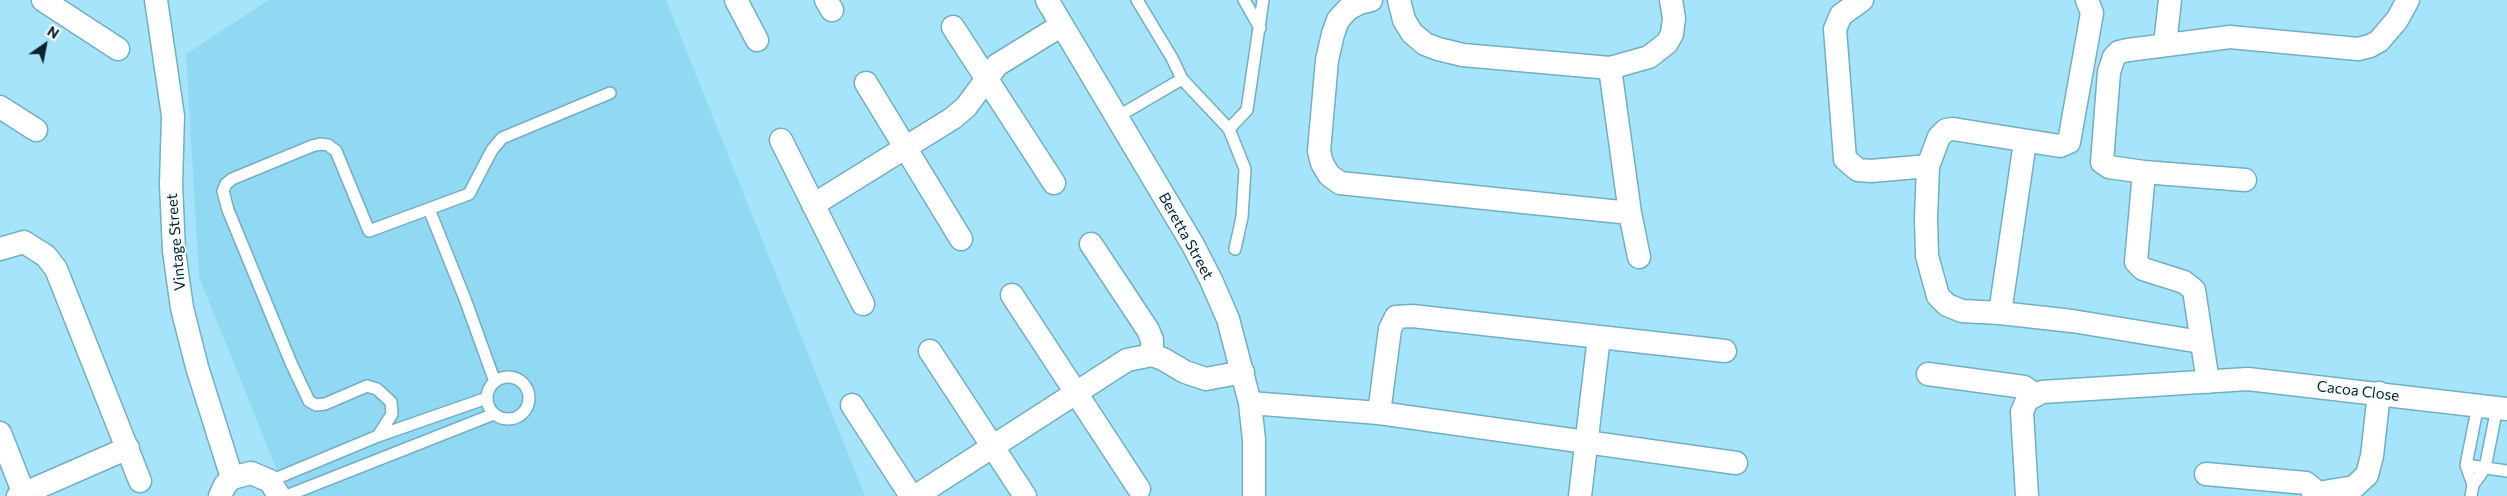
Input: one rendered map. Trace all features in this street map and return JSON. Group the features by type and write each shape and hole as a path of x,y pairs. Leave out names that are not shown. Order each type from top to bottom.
{"street":[{"path":"43,0 118,49"},
{"name":"Vintage Street","path":"156,0 173,116 171,184 173,242 182,308 226,487"},
{"path":"736,0 757,40"},
{"name":"Beretta Street","path":"1047,0 1211,280 1228,319 1250,403 1254,440 1254,496"},
{"path":"1371,0 1348,9 1338,20 1333,34 1327,60 1319,151 1322,163 1329,175 1340,183 1630,213"},
{"path":"1399,0 1404,20 1412,33 1425,44 1463,55 1610,68 1649,57 1667,43 1672,34 1674,18 1671,0"},
{"path":"1862,0 1841,15 1834,29 1845,159 1858,170 1928,166"},
{"path":"2087,0 2092,13 2072,137 2064,146 2025,142 1953,130 1946,130 1938,138 1928,166 1926,218 1927,256 1938,296 1947,305 1962,312 2000,313 2072,321 2201,342"},
{"path":"2165,44 2170,0"},
{"path":"2245,180 2144,172 2109,167 2102,162 2109,72 2114,57 2119,52 2165,44 2230,37 2358,49 2380,41 2397,20 2408,0"},
{"path":"813,205 953,118 966,107 997,65 1062,25"},
{"path":"953,27 1054,183"},
{"path":"1610,68 1630,213 1639,257"},
{"path":"866,83 961,239"},
{"path":"0,107 36,130"},
{"path":"781,140 863,304"},
{"path":"2000,313 2025,142"},
{"path":"2144,172 2136,262 2143,269 2184,282 2194,290 2208,382"},
{"path":"0,249 24,242 46,256 56,269 140,481"},
{"path":"1091,244 1148,330 1152,340 1152,355"},
{"path":"1012,295 1139,489"},
{"path":"1379,412 1390,329 1396,317 1412,316 1725,351"},
{"path":"1580,496 1599,337"},
{"path":"930,351 1025,496"},
{"path":"916,496 1127,360 1152,355 1192,376 1206,379 1243,372"},
{"path":"1928,374 2024,387 2034,394 2027,400 2022,412 2027,496"},
{"name":"Cacoa Close","path":"2034,394 2142,384 2262,380 2494,408"},
{"path":"2206,474 2306,483 2316,494 2350,488 2362,481 2371,462 2371,392"},
{"path":"1250,403 1379,412 1736,463"},
{"path":"852,404 911,496"},
{"path":"0,433 21,495 128,448"},
{"path":"226,487 251,473 274,488"}],"lane":[{"path":"1137,0 1172,58 1182,80 1229,130 1245,169 1242,218 1235,249"},
{"path":"1244,0 1260,28"},
{"path":"1229,130 1247,110 1263,0"},
{"path":"1117,117 1182,80"},
{"path":"378,436 392,414 392,402 384,393 367,386 325,404 316,405 309,401 253,273 228,210 223,192 226,184 232,179 320,144 328,145 336,151 369,231 469,194 492,150 502,138 610,93"},
{"path":"430,209 495,382"},
{"path":"507,378 518,380 526,388 529,400 525,411 514,418 502,418 494,414 488,405 487,398 490,387 495,382 507,378"},
{"path":"274,488 378,436 487,398"},
{"path":"2472,491 2466,465 2494,408"},
{"path":"2472,491 2485,468 2494,408"},
{"path":"286,496 494,414"},
{"path":"2466,465 2507,471"}],"shaded area":[{"path":"269,0 666,0 865,496 287,496 199,277 186,54"}]}
